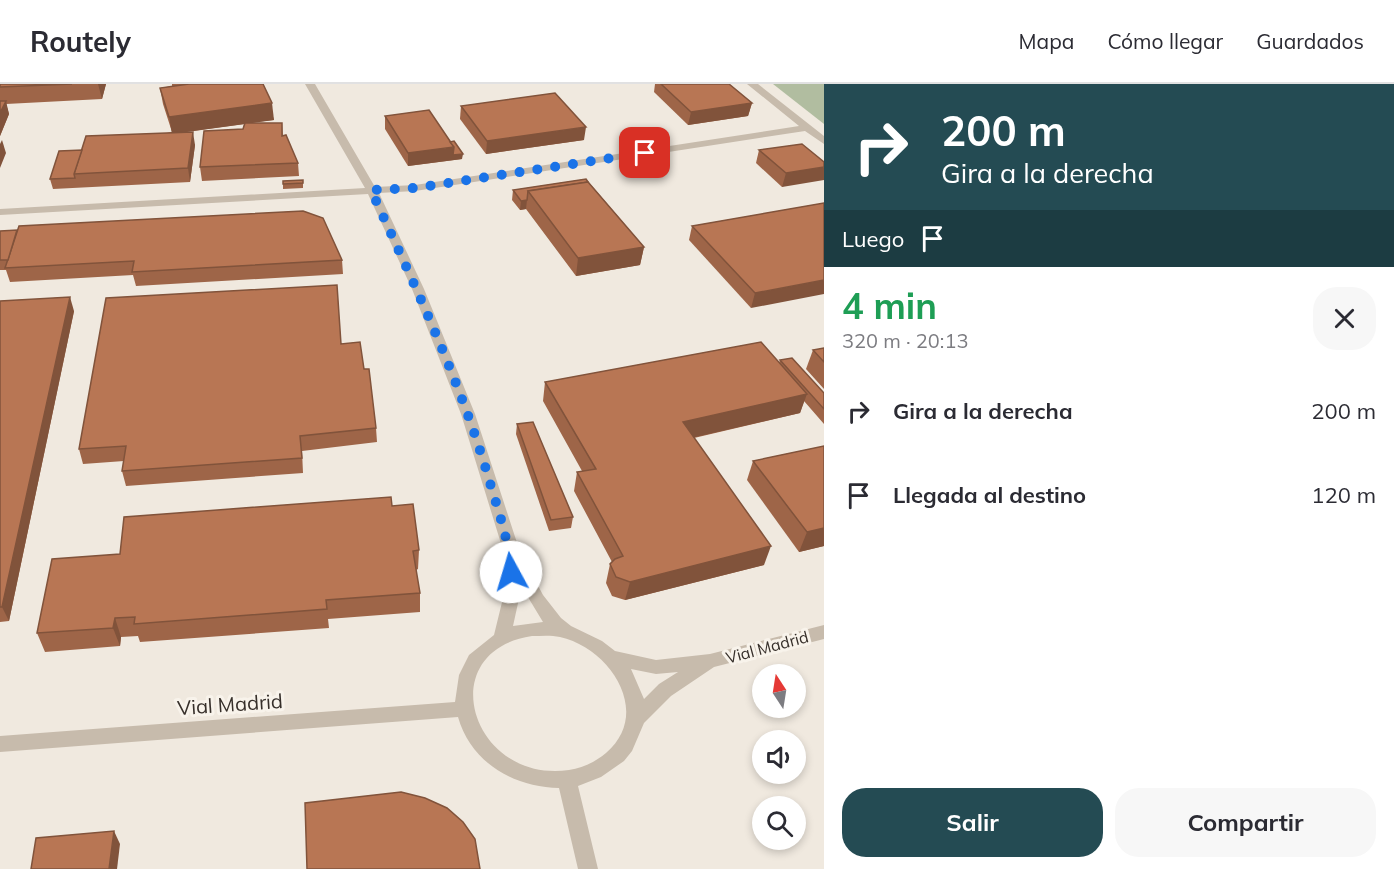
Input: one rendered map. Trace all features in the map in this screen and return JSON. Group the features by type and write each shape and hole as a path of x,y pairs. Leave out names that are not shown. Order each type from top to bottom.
{"street":[{"path":"310,84 371,190 443,352 481,449 510,549 540,604 562,630"},
{"path":"752,84 824,141"},
{"path":"0,212 415,188 807,128"},
{"path":"502,638 512,594 510,549"},
{"path":"526,630 562,630 587,640 611,658 628,679 636,704 633,731 620,754 597,771 567,779 531,776 498,762 474,737 463,709 464,680 478,655 502,638 526,630"},
{"name":"Vial Madrid","path":"611,658 656,667 710,661 824,632"},
{"name":"Vial Madrid","path":"635,719 665,690 710,661"},
{"name":"Vial Madrid","path":"0,744 463,709"},
{"path":"567,779 588,869"}],"green space":[{"path":"773,84 824,84 824,124"}],"building":[{"path":"0,84 72,84 0,87"},
{"path":"189,84 263,84 272,103 169,117 160,88"},
{"path":"661,84 729,84 752,103 691,112"},
{"path":"555,93 586,127 487,141 461,106"},
{"path":"0,101 6,101 0,113"},
{"path":"429,110 454,147 408,153 385,116"},
{"path":"245,123 282,123 282,136 286,135 298,163 200,167 204,131 243,129"},
{"path":"193,132 188,168 74,174 86,136"},
{"path":"454,141 463,154 453,155 454,147 450,142"},
{"path":"802,144 824,162 824,167 786,173 759,150"},
{"path":"82,150 74,174 75,178 50,179 59,151"},
{"path":"586,179 588,182 528,191 527,200 521,201 513,190"},
{"path":"303,180 303,183 283,184 283,181"},
{"path":"588,182 644,247 578,258 528,191"},
{"path":"824,203 824,280 755,293 692,226"},
{"path":"303,211 323,218 342,260 132,272 134,261 5,268 19,226"},
{"path":"17,230 8,260 0,260 0,231"},
{"path":"337,285 341,344 360,342 364,369 369,369 376,428 300,436 302,458 122,471 126,446 79,449 106,298"},
{"path":"70,297 2,607 0,607 0,301"},
{"path":"761,342 807,394 683,422 771,546 630,582 616,577 610,564 623,556 577,472 596,469 545,382"},
{"path":"824,348 824,362 813,350"},
{"path":"792,358 824,393 824,409 780,360"},
{"path":"533,422 573,517 551,520 517,424"},
{"path":"824,446 824,528 807,532 753,461"},
{"path":"391,497 392,506 413,504 419,550 413,551 420,593 326,600 327,609 134,624 135,617 115,618 113,628 37,633 52,559 120,554 124,517"},
{"path":"401,792 425,798 447,808 463,822 475,839 480,869 307,869 305,803"},
{"path":"114,831 109,869 31,869 36,838"}],"route":[{"path":"511,572 510,549 481,449 435,330 371,190 415,188 645,153"}]}
